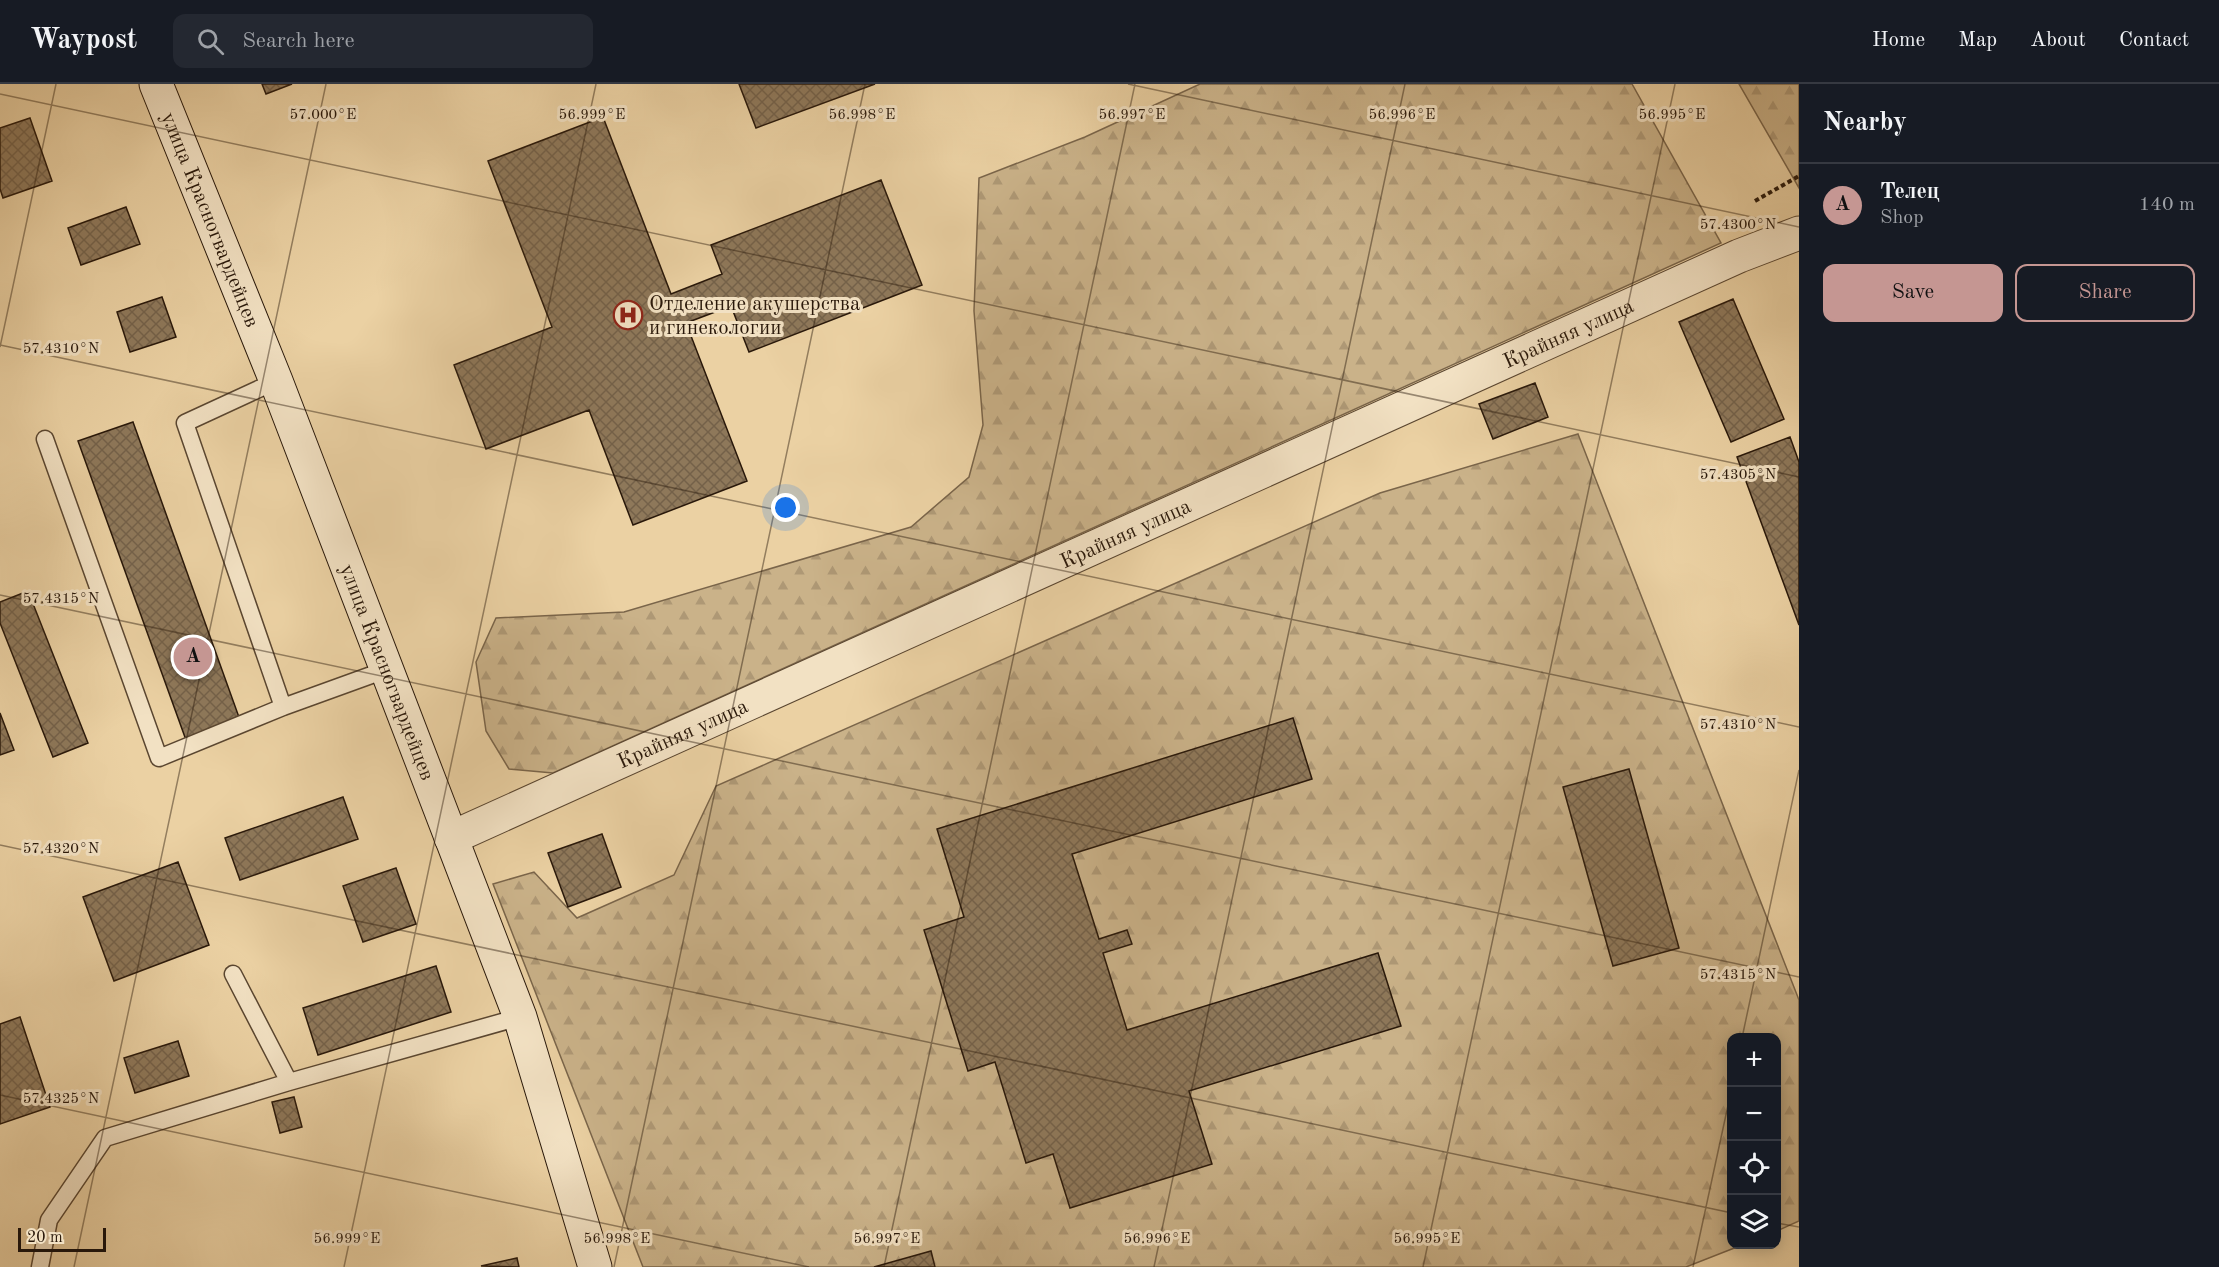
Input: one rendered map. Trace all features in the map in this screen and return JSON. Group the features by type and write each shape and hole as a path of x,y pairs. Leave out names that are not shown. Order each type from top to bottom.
{"street":[{"name":"улица Красногвардейцев","path":"156,84 276,381 520,1017 595,1267"},
{"name":"Крайняя улица","path":"451,838 1739,256 1799,233"}],"lane":[{"path":"276,381 185,423 283,707"},
{"path":"45,439 159,758 283,707 388,669"},
{"path":"233,974 289,1082"},
{"path":"40,1267 49,1220 105,1138 289,1082 520,1017"}],"path":[{"path":"1755,201 1799,176"}],"green space":[{"path":"1200,84 1632,84 1721,243 553,773 509,769 486,731 476,662 496,618 624,612 911,527 969,477 983,425 974,311 979,178 1085,137"},
{"path":"1739,84 1799,84 1799,188"},
{"path":"1578,434 1799,1000 1799,1221 1781,1229 1781,1033 1727,1033 1727,1249 1732,1249 1686,1267 643,1267 493,884 534,872 577,918 674,875 716,786 1380,493"}],"building":[{"path":"262,84 292,84 266,94"},
{"path":"739,84 875,84 756,128"},
{"name":"Отделение акушерства и гинекологии","path":"603,117 671,294 722,274 711,245 881,180 922,285 749,352 731,306 686,323 747,481 633,525 589,410 486,449 454,365 552,327 488,161"},
{"path":"30,118 52,181 3,198 0,189 0,128"},
{"path":"126,207 140,244 81,265 68,228"},
{"path":"162,297 176,337 130,352 117,312"},
{"path":"1733,299 1784,419 1731,442 1679,322"},
{"path":"1535,383 1548,417 1493,439 1479,404"},
{"path":"133,422 240,720 186,740 78,441"},
{"path":"1790,437 1799,462 1799,625 1737,457"},
{"path":"28,591 88,743 53,757 0,623 0,602"},
{"path":"0,713 14,750 0,755"},
{"path":"1293,718 1312,779 1072,854 1099,939 1127,930 1132,944 1103,953 1127,1030 1378,953 1401,1026 1189,1091 1212,1164 1070,1208 1053,1154 1026,1163 995,1062 968,1071 924,930 964,917 937,829"},
{"path":"1629,769 1679,948 1613,966 1563,787"},
{"path":"343,797 358,839 240,880 225,838"},
{"path":"602,834 621,887 568,907 548,853"},
{"path":"178,862 209,945 114,981 83,897"},
{"path":"396,868 416,924 363,942 343,886"},
{"path":"436,966 451,1012 318,1055 303,1008"},
{"path":"20,1017 50,1107 0,1124 0,1024"},
{"path":"178,1041 189,1076 135,1093 124,1058"},
{"path":"294,1097 302,1127 280,1133 272,1102"},
{"path":"931,1251 935,1267 874,1267"},
{"path":"517,1258 519,1267 481,1266"}],"place":[{"name":"Отделение акушерства и гинекологии","path":"628,315"},
{"name":"Телец","path":"193,657"}]}
